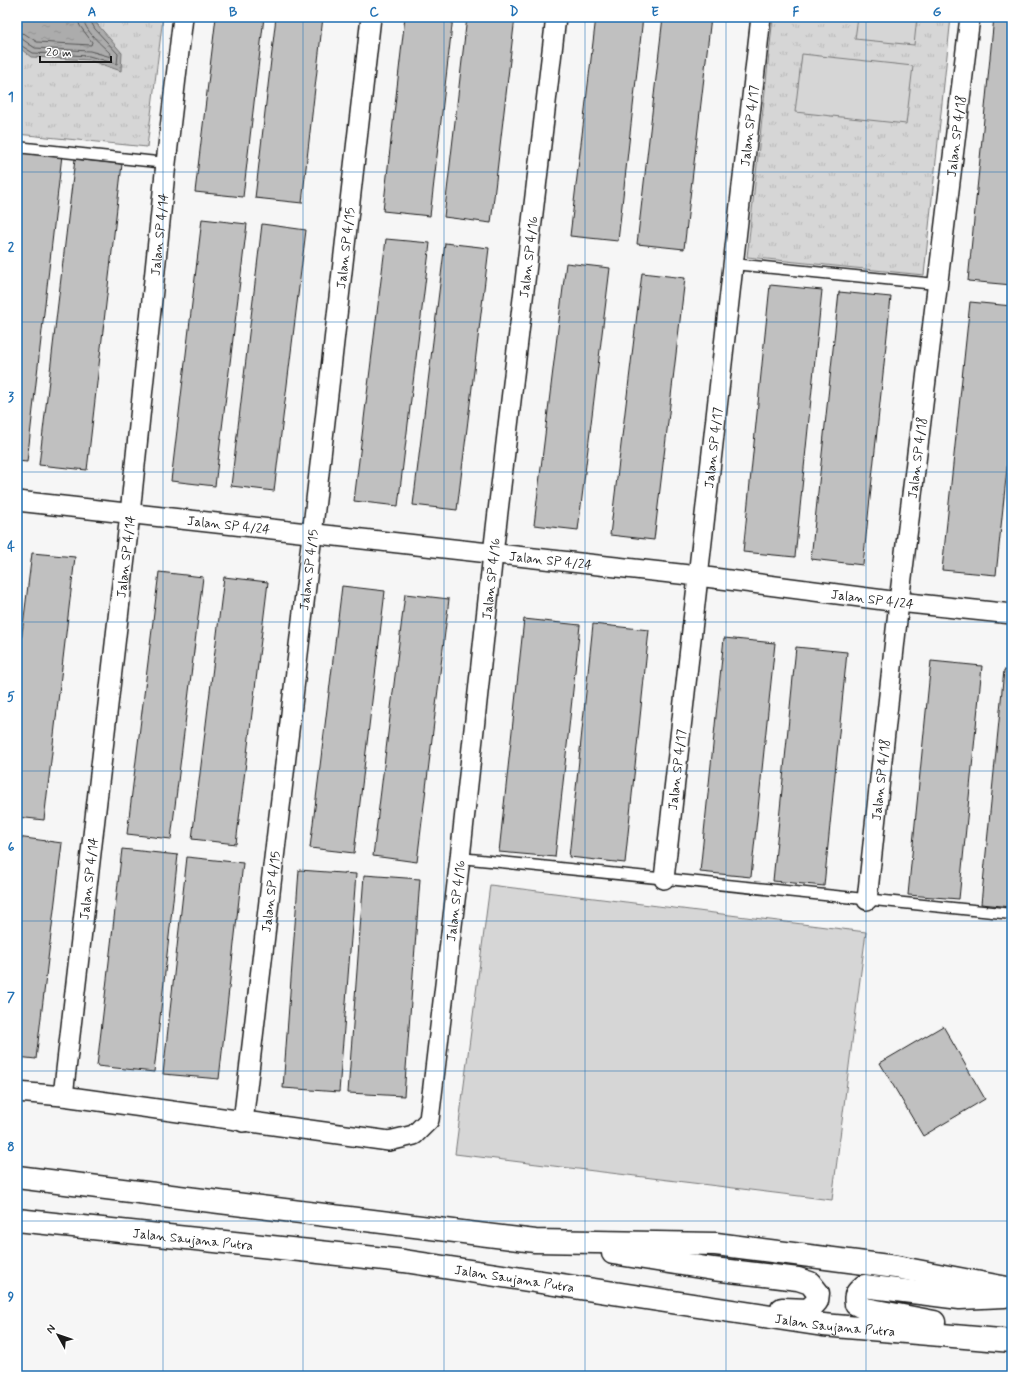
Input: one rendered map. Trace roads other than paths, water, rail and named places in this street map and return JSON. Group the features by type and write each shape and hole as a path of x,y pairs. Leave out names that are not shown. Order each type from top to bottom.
{"main road":[{"path":"17,1177 535,1240 713,1269 798,1279 810,1283 818,1292 817,1301 809,1310 793,1310 618,1294"},
{"name":"Jalan Saujana Putra","path":"17,1220 404,1261 823,1325 1012,1341"},
{"path":"535,1240 716,1244 896,1267 1012,1289"},
{"path":"1012,1296 960,1298 864,1286 857,1293 855,1298 856,1304 866,1309 1012,1337"}],"street":[{"name":"Jalan SP 4/14","path":"62,1096 130,514 166,163 183,17"},
{"name":"Jalan SP 4/15","path":"243,1122 371,17"},
{"name":"Jalan SP 4/16","path":"243,1122 389,1141 414,1135 429,1120 460,858 492,554 556,17"},
{"name":"Jalan SP 4/17","path":"664,879 761,17"},
{"name":"Jalan SP 4/18","path":"867,900 899,602 936,284 970,17"},
{"name":"Jalan SP 4/24","path":"17,501 312,535 698,576 899,602 1012,614"},
{"path":"17,1092 62,1096 243,1122"}],"lane":[{"path":"17,147 166,163"},
{"path":"733,264 936,284"},
{"path":"460,858 1012,914"}],"water":[{"path":"17,17 91,17 122,53 121,71 89,60 31,57 17,46"}]}
